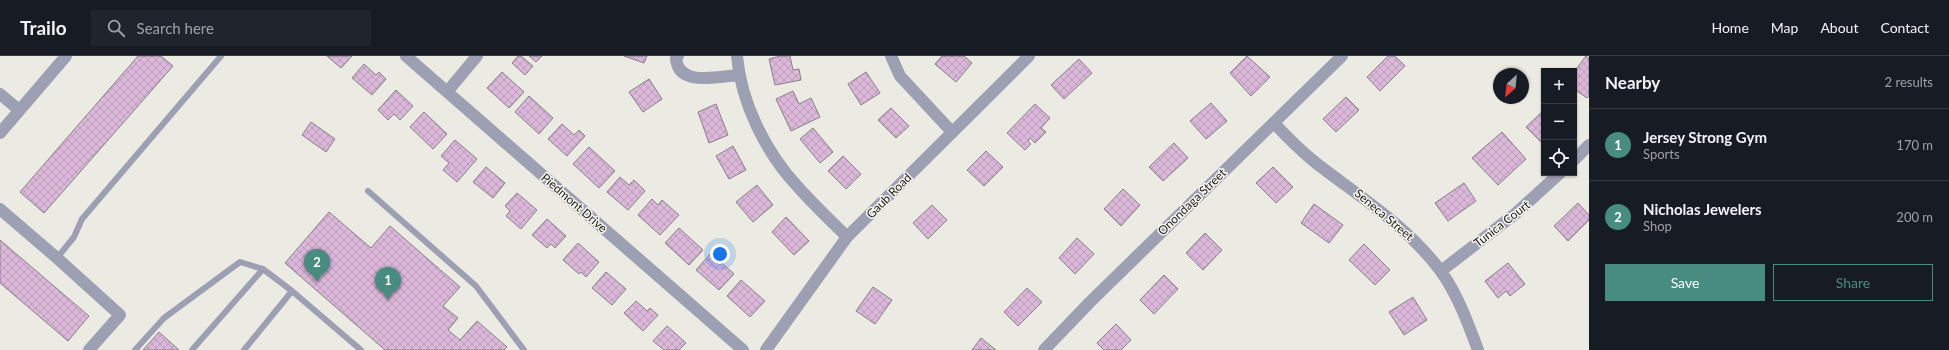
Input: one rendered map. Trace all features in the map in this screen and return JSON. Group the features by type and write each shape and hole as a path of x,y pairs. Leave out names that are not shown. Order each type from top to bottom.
{"street":[{"path":"0,133 66,56"},
{"name":"Piedmont Drive","path":"406,56 743,350"},
{"path":"447,92 477,56"},
{"path":"678,56 676,66 688,77 697,78 740,75"},
{"path":"737,56 740,75 750,111 779,163 797,187 847,238"},
{"path":"891,56 900,76 952,132"},
{"name":"Gaub Road","path":"766,350 847,238 1029,56"},
{"name":"Onondaga Street","path":"1044,350 1090,302 1342,56"},
{"path":"0,94 19,110"},
{"name":"Seneca Street","path":"1274,123 1315,162 1371,202 1400,227 1440,271 1461,308 1478,350"},
{"path":"1577,157 1589,145"},
{"name":"Tunica Court","path":"1440,271 1515,214 1557,176"},
{"path":"0,209 120,315 89,350"}],"lane":[{"path":"57,258 74,237 82,219 221,56"},
{"path":"368,191 476,286 524,350"},
{"path":"135,350 164,318 240,262 263,269 292,291 361,350"},
{"path":"192,350 263,269"},
{"path":"244,350 292,291"}],"building":[{"path":"138,56 161,56 173,66 44,213 20,192"},
{"path":"327,56 352,56 341,68"},
{"path":"518,56 521,56 533,66 525,75 512,63"},
{"path":"529,56 542,56 536,62"},
{"path":"624,56 647,56 644,63"},
{"path":"781,56 790,56 793,70 799,69 801,80 775,85 769,59"},
{"path":"942,56 964,56 972,63 956,82 935,64"},
{"path":"1247,56 1270,77 1251,96 1230,73"},
{"path":"1388,56 1395,56 1405,66 1380,91 1367,77"},
{"path":"1586,56 1589,58 1589,96 1587,98 1577,91 1577,68"},
{"path":"1079,59 1092,73 1064,99 1051,85"},
{"path":"364,64 376,75 379,72 386,79 372,95 352,78"},
{"path":"502,72 524,92 509,108 487,88"},
{"path":"866,72 880,93 861,105 848,84"},
{"path":"649,79 662,99 643,112 629,92"},
{"path":"396,90 413,106 400,120 394,114 388,120 378,110"},
{"path":"793,91 799,104 811,98 820,117 791,131 776,99"},
{"path":"529,96 553,118 539,134 515,112"},
{"path":"1346,97 1359,110 1336,132 1323,119"},
{"path":"1211,103 1227,121 1206,139 1190,121"},
{"path":"716,104 728,135 709,143 698,112"},
{"path":"1035,104 1050,118 1041,128 1046,132 1035,143 1030,138 1028,141 1031,144 1025,150 1007,133"},
{"path":"891,108 909,126 896,138 878,120"},
{"path":"424,112 447,134 433,149 410,127"},
{"path":"1541,113 1541,142 1526,127"},
{"path":"311,122 335,139 326,152 302,135"},
{"path":"562,124 574,135 579,130 585,136 567,156 548,139"},
{"path":"813,128 833,152 820,163 800,139"},
{"path":"1502,132 1526,159 1498,185 1472,158"},
{"path":"455,140 477,159 457,182 443,170 449,163 441,156"},
{"path":"1174,143 1188,158 1163,181 1149,167"},
{"path":"733,146 746,170 729,179 716,156"},
{"path":"589,147 615,171 599,188 573,164"},
{"path":"986,151 1003,167 984,186 967,170"},
{"path":"843,156 861,174 846,189 828,171"},
{"path":"486,167 505,183 493,198 473,182"},
{"path":"1273,167 1293,187 1276,203 1256,183"},
{"path":"620,177 629,185 634,180 645,191 628,210 607,192"},
{"path":"1464,183 1476,201 1448,221 1435,203"},
{"path":"757,185 773,205 753,222 736,202"},
{"path":"1123,189 1140,205 1121,226 1104,209"},
{"path":"517,193 537,210 521,229 506,216 510,211 505,206"},
{"path":"652,199 658,205 662,200 679,215 660,235 638,215"},
{"path":"1578,203 1589,215 1589,220 1568,241 1554,226"},
{"path":"1314,204 1343,225 1329,243 1301,223"},
{"path":"932,205 947,220 928,239 913,223"},
{"path":"329,212 371,248 390,226 460,287 443,306 458,318 448,330 460,340 477,321 507,347 504,350 385,350 285,263"},
{"path":"786,217 809,241 794,255 772,232"},
{"path":"547,219 566,236 555,248 551,244 547,248 532,235"},
{"path":"679,228 703,250 689,265 665,243"},
{"path":"1205,233 1222,250 1203,270 1186,253"},
{"path":"1077,238 1094,254 1075,274 1059,258"},
{"path":"0,240 89,316 68,341 0,283"},
{"path":"578,243 599,262 586,277 581,272 579,274 563,260"},
{"path":"1364,244 1390,270 1375,285 1349,260"},
{"path":"711,253 734,274 719,290 696,270"},
{"path":"1508,263 1525,284 1510,296 1506,291 1498,298 1485,281"},
{"path":"606,272 626,289 612,305 592,288"},
{"path":"1164,275 1178,289 1154,314 1140,300"},
{"path":"741,280 765,301 750,317 727,296"},
{"path":"873,287 892,300 875,324 856,311"},
{"path":"1027,288 1042,302 1018,326 1004,312"},
{"path":"1413,297 1427,320 1404,335 1389,312"},
{"path":"636,301 647,311 650,308 658,315 643,331 624,313"},
{"path":"1116,324 1131,340 1121,350 1104,350 1097,343"},
{"path":"667,326 686,343 679,350 664,350 653,341"},
{"path":"159,332 179,350 143,350"},
{"path":"981,338 996,350 972,350"}],"place":[{"name":"Nicholas Jewelers","path":"317,282"},
{"name":"Jersey Strong Gym","path":"388,300"}]}
